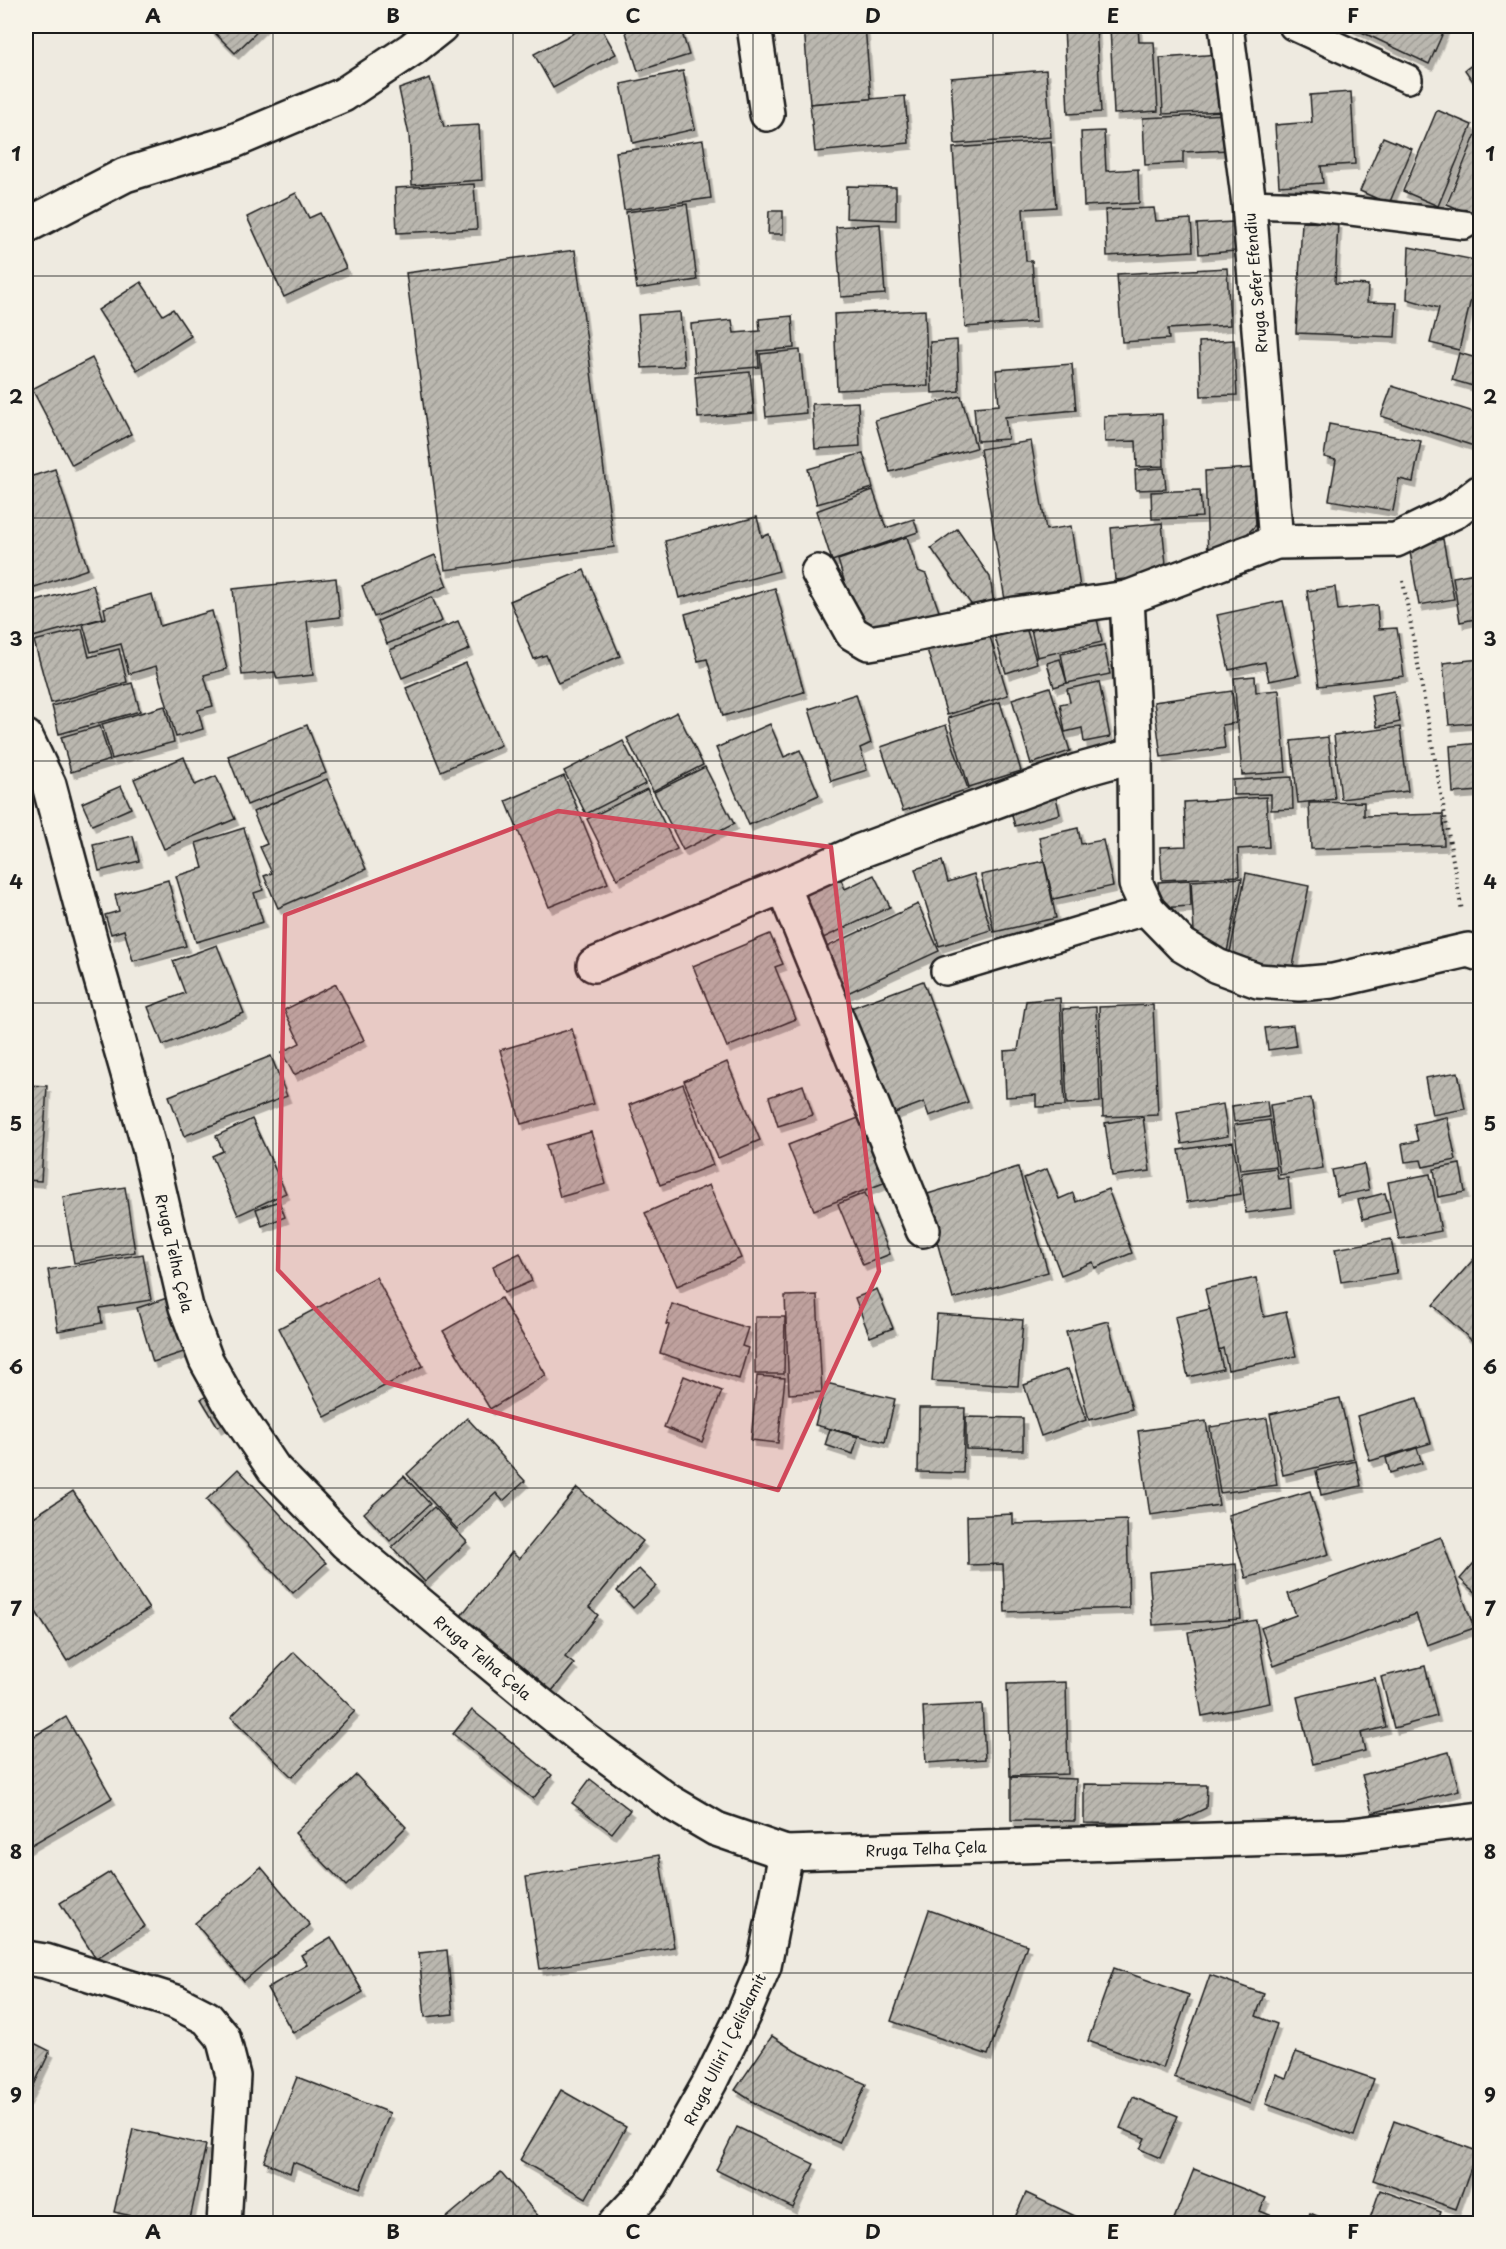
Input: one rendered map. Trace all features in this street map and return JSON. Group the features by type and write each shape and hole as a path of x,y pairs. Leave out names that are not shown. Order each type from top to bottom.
{"street":[{"path":"26,226 125,175 229,142 343,95 412,49 441,26"},
{"path":"754,26 767,114"},
{"name":"Rruga Sefer Efendiu","path":"1226,26 1249,204 1276,542"},
{"path":"818,572 852,633 869,643 1015,614 1127,598 1276,542 1396,540 1454,512 1480,492"},
{"path":"1127,598 1135,755 1136,884 1148,910 1182,945 1217,966 1258,981 1299,984 1333,981 1474,952"},
{"name":"Rruga Telha Çela","path":"26,737 49,785 149,1147 186,1307 206,1360 231,1405 274,1469 346,1543 585,1740 670,1802 716,1829 786,1853 1344,1836 1480,1819"},
{"path":"594,964 783,886 860,851 986,802 1077,771 1135,755"},
{"path":"783,886 923,1230"},
{"name":"Rruga Ulliri I Çelislamit","path":"615,2223 651,2186 710,2082 744,2013 764,1966 786,1853"},
{"path":"26,1958 45,1961 176,2002 207,2018 223,2037 232,2076 224,2223"}],"lane":[{"path":"1293,26 1408,78"},
{"path":"1249,204 1311,206 1464,225"},
{"path":"945,971 1148,910"}],"path":[{"path":"1396,540 1474,952"}],"highlighted area":[{"path":"558,811 831,847 879,1271 778,1490 385,1382 278,1270 285,915"}],"building":[{"path":"208,26 263,26 235,53"},
{"path":"587,26 600,26 616,54 553,88 534,54"},
{"path":"624,26 680,26 689,55 638,71"},
{"path":"804,26 865,26 871,99 810,104"},
{"path":"1064,26 1096,26 1101,112 1068,114"},
{"path":"1110,26 1138,26 1139,42 1154,42 1158,111 1114,114"},
{"path":"1349,26 1446,26 1429,64"},
{"path":"1221,54 1224,111 1163,114 1160,58"},
{"path":"1480,59 1480,89 1479,90 1465,70"},
{"path":"1046,70 1051,137 955,144 951,78"},
{"path":"683,71 695,129 633,143 621,84"},
{"path":"430,78 444,127 479,125 482,180 412,185 409,135 399,89"},
{"path":"1351,92 1355,164 1321,166 1323,183 1279,186 1275,125 1312,122 1310,95"},
{"path":"905,96 909,143 815,152 810,104"},
{"path":"1437,110 1472,125 1438,206 1403,191"},
{"path":"1228,114 1230,150 1183,152 1183,163 1145,165 1143,118"},
{"path":"1480,124 1480,211 1478,217 1447,204"},
{"path":"1104,131 1106,171 1138,169 1139,203 1084,206 1081,132"},
{"path":"1383,137 1412,149 1389,204 1360,191"},
{"path":"703,140 711,198 624,210 616,152"},
{"path":"1051,141 1056,207 1023,209 1026,261 1032,261 1036,322 965,327 953,148"},
{"path":"474,184 477,229 397,233 395,188"},
{"path":"847,186 896,187 896,220 846,218"},
{"path":"296,193 309,218 320,213 346,268 284,297 247,217"},
{"path":"687,204 697,280 637,289 626,212"},
{"path":"1154,208 1156,221 1191,219 1193,251 1107,256 1105,210"},
{"path":"769,211 783,211 783,234 768,234"},
{"path":"1233,222 1235,251 1199,254 1197,224"},
{"path":"1302,222 1338,223 1335,283 1368,285 1367,302 1397,303 1395,337 1296,333"},
{"path":"880,224 885,294 841,297 836,227"},
{"path":"1409,247 1480,261 1459,350 1430,343 1439,308 1407,299"},
{"path":"575,250 614,547 445,570 406,273"},
{"path":"1227,268 1230,325 1168,329 1169,339 1122,342 1117,274"},
{"path":"141,282 163,315 173,309 191,336 137,370 98,310"},
{"path":"925,310 928,386 837,390 834,314"},
{"path":"680,312 684,366 642,368 638,315"},
{"path":"792,316 794,348 758,351 759,367 695,372 691,324 732,320 734,333 760,331 759,319"},
{"path":"957,340 959,391 932,393 930,342"},
{"path":"1234,340 1237,395 1201,396 1199,342"},
{"path":"800,350 806,413 766,417 760,354"},
{"path":"1459,353 1480,359 1480,388 1452,380"},
{"path":"92,358 131,434 72,465 32,389"},
{"path":"1072,364 1076,410 1005,417 1008,439 977,441 974,407 999,405 996,370"},
{"path":"750,372 754,413 698,418 695,377"},
{"path":"1392,386 1480,414 1480,436 1477,447 1381,416"},
{"path":"961,396 976,448 890,472 875,420"},
{"path":"858,402 860,446 815,449 812,404"},
{"path":"1162,414 1164,466 1137,467 1136,441 1105,442 1104,416"},
{"path":"1329,424 1421,441 1413,482 1399,479 1393,511 1329,500 1336,460 1324,457"},
{"path":"1031,441 1046,530 1071,526 1080,588 1005,600 980,449"},
{"path":"863,453 873,488 817,504 808,469"},
{"path":"1164,468 1166,489 1136,490 1135,470"},
{"path":"1253,468 1256,525 1235,546 1208,556 1205,471"},
{"path":"55,469 88,569 26,590 26,478"},
{"path":"873,490 886,528 914,519 918,532 832,561 816,511"},
{"path":"1200,490 1202,517 1152,519 1151,492"},
{"path":"757,517 762,537 769,534 779,571 679,598 665,541"},
{"path":"1162,523 1167,575 1115,580 1111,528"},
{"path":"957,529 990,577 994,605 973,607 931,548"},
{"path":"907,537 918,571 926,574 940,614 859,631 838,560"},
{"path":"1443,539 1454,599 1419,605 1409,546"},
{"path":"435,555 447,586 374,617 362,586"},
{"path":"584,570 620,656 558,683 546,655 534,659 510,601"},
{"path":"1480,572 1480,618 1460,622 1453,577"},
{"path":"336,578 340,617 307,621 313,675 277,679 275,672 242,675 233,589"},
{"path":"93,585 103,618 33,637 26,604"},
{"path":"1335,587 1338,610 1377,605 1379,629 1397,628 1404,676 1319,686 1307,591"},
{"path":"775,588 804,692 723,716 707,659 698,661 685,614"},
{"path":"152,594 160,626 212,611 227,669 204,675 213,706 198,710 203,729 176,737 156,666 129,674 121,644 91,652 83,624 106,618 104,608"},
{"path":"432,597 442,621 387,644 378,621"},
{"path":"1283,601 1299,675 1269,681 1265,662 1229,670 1217,615"},
{"path":"1096,614 1102,642 1037,657 1031,629"},
{"path":"1023,618 1037,663 1006,673 992,628"},
{"path":"458,621 470,649 402,678 390,650"},
{"path":"987,627 1008,695 947,715 926,646"},
{"path":"82,629 89,657 119,649 127,682 51,703 34,641"},
{"path":"1104,645 1110,674 1067,683 1061,654"},
{"path":"1060,659 1067,683 1054,687 1047,663"},
{"path":"1480,659 1480,722 1449,725 1443,663"},
{"path":"466,663 501,745 441,771 406,688"},
{"path":"1255,676 1256,692 1279,690 1286,772 1242,775 1234,678"},
{"path":"1099,682 1110,737 1084,742 1082,728 1065,732 1060,704 1070,702 1067,689"},
{"path":"132,683 140,711 59,734 52,706"},
{"path":"1050,687 1070,751 1031,764 1012,699"},
{"path":"1232,691 1236,723 1222,725 1225,748 1161,757 1154,702"},
{"path":"1394,691 1400,722 1377,727 1371,695"},
{"path":"856,694 871,743 860,748 867,770 831,781 809,709"},
{"path":"1000,702 1021,771 969,787 948,718"},
{"path":"165,706 174,742 112,759 102,724"},
{"path":"677,712 703,765 653,791 627,738"},
{"path":"770,724 784,757 800,750 819,795 749,825 716,748"},
{"path":"307,725 326,773 247,805 228,756"},
{"path":"946,725 968,789 903,811 881,747"},
{"path":"100,726 110,760 71,772 61,737"},
{"path":"1400,727 1408,791 1341,799 1334,735"},
{"path":"1328,737 1335,799 1298,803 1291,741"},
{"path":"623,741 645,784 586,814 564,771"},
{"path":"1480,743 1480,791 1453,793 1450,746"},
{"path":"184,757 195,785 216,776 235,819 164,849 134,779"},
{"path":"705,767 734,824 683,850 654,792"},
{"path":"564,776 608,883 549,907 506,801"},
{"path":"1292,777 1293,809 1271,810 1271,794 1233,795 1233,780"},
{"path":"327,779 366,869 278,908 264,876 272,873 260,847 267,844 253,812"},
{"path":"121,786 131,808 92,825 82,803"},
{"path":"647,789 677,849 617,879 587,819"},
{"path":"1056,797 1060,814 1015,826 1010,809"},
{"path":"1266,797 1269,847 1238,849 1239,876 1162,880 1160,847 1186,846 1184,802"},
{"path":"1364,802 1364,816 1443,814 1444,845 1311,849 1309,803"},
{"path":"244,828 263,890 254,893 263,922 196,942 176,876 203,868 196,843"},
{"path":"1078,828 1081,844 1103,840 1113,886 1053,899 1039,837"},
{"path":"133,836 139,861 99,871 93,845"},
{"path":"942,861 948,882 974,874 991,930 939,946 915,869"},
{"path":"1044,861 1056,918 994,932 981,875"},
{"path":"1246,873 1309,886 1292,971 1227,967"},
{"path":"874,875 890,907 821,939 800,896 840,877 845,889"},
{"path":"1242,878 1226,957 1195,948 1191,881"},
{"path":"168,880 186,946 133,961 124,930 111,934 105,915 119,911 115,895"},
{"path":"1190,880 1191,906 1159,908 1158,882"},
{"path":"918,904 939,951 841,996 820,950"},
{"path":"770,934 783,964 775,967 796,1019 727,1047 693,966"},
{"path":"217,945 244,1013 163,1045 148,1007 185,993 173,961"},
{"path":"923,981 968,1102 929,1116 924,1102 887,1116 848,1009"},
{"path":"336,984 364,1040 294,1075 282,1052 300,1043 284,1010"},
{"path":"1060,998 1065,1106 1036,1107 1036,1095 1006,1097 1004,1051 1018,1050 1026,1001"},
{"path":"1153,1005 1158,1115 1103,1117 1099,1007"},
{"path":"1096,1007 1100,1102 1067,1104 1063,1009"},
{"path":"1293,1025 1296,1046 1268,1050 1265,1028"},
{"path":"572,1029 594,1104 521,1124 500,1050"},
{"path":"271,1056 287,1096 184,1136 169,1096"},
{"path":"727,1062 760,1140 718,1158 684,1081"},
{"path":"1458,1072 1465,1109 1432,1115 1425,1078"},
{"path":"683,1084 713,1165 660,1185 629,1105"},
{"path":"26,1085 47,1086 41,1181 26,1180"},
{"path":"803,1085 813,1115 778,1126 769,1097"},
{"path":"1311,1098 1323,1168 1280,1175 1270,1105"},
{"path":"1267,1101 1269,1117 1234,1122 1232,1106"},
{"path":"1223,1104 1228,1136 1182,1144 1177,1112"},
{"path":"861,1117 886,1182 814,1210 788,1145"},
{"path":"1143,1117 1150,1171 1112,1176 1105,1123"},
{"path":"1447,1117 1456,1160 1423,1167 1421,1160 1405,1162 1402,1144 1418,1141 1414,1124"},
{"path":"252,1119 286,1193 238,1215 212,1156 223,1151 216,1136"},
{"path":"1270,1120 1276,1166 1240,1170 1234,1125"},
{"path":"591,1132 606,1184 560,1197 546,1145"},
{"path":"1233,1142 1241,1194 1187,1202 1179,1150"},
{"path":"1364,1164 1369,1190 1337,1196 1332,1170"},
{"path":"1460,1164 1465,1192 1438,1197 1434,1169"},
{"path":"1018,1167 1048,1272 953,1299 924,1195"},
{"path":"1276,1168 1278,1179 1288,1178 1291,1207 1246,1213 1241,1173"},
{"path":"1047,1169 1059,1199 1073,1193 1076,1202 1108,1189 1132,1253 1095,1268 1093,1262 1061,1275 1024,1178"},
{"path":"1430,1174 1441,1231 1399,1239 1388,1182"},
{"path":"709,1185 741,1258 677,1286 645,1213"},
{"path":"125,1187 135,1252 74,1263 63,1197"},
{"path":"865,1193 890,1254 863,1265 838,1204"},
{"path":"1385,1193 1390,1212 1363,1219 1358,1200"},
{"path":"279,1201 285,1217 262,1226 256,1209"},
{"path":"1391,1239 1397,1273 1341,1282 1335,1249"},
{"path":"1480,1252 1480,1348 1433,1305"},
{"path":"520,1253 532,1281 504,1293 493,1266"},
{"path":"143,1254 151,1300 100,1308 102,1323 58,1331 48,1270"},
{"path":"376,1277 423,1366 325,1417 279,1328"},
{"path":"1256,1278 1264,1317 1286,1312 1296,1356 1228,1370 1223,1348 1219,1350 1205,1289"},
{"path":"877,1289 893,1328 870,1337 855,1298"},
{"path":"176,1295 193,1349 153,1362 137,1308"},
{"path":"817,1295 822,1392 789,1394 785,1296"},
{"path":"501,1298 546,1375 490,1409 443,1331"},
{"path":"672,1304 748,1328 742,1346 748,1348 739,1379 660,1353 669,1325 666,1324"},
{"path":"1210,1309 1223,1369 1188,1377 1175,1317"},
{"path":"937,1314 1023,1320 1018,1386 932,1381"},
{"path":"755,1317 785,1317 784,1374 755,1374"},
{"path":"1108,1321 1132,1409 1089,1420 1066,1332"},
{"path":"1068,1369 1086,1420 1041,1436 1024,1385"},
{"path":"684,1376 722,1391 702,1442 664,1427"},
{"path":"757,1376 785,1378 778,1443 751,1440"},
{"path":"826,1383 895,1399 885,1442 815,1425"},
{"path":"219,1390 234,1416 218,1427 201,1399"},
{"path":"1340,1398 1354,1459 1283,1475 1270,1414"},
{"path":"1417,1398 1431,1443 1370,1461 1357,1416"},
{"path":"919,1408 965,1408 963,1473 918,1472"},
{"path":"966,1417 1023,1418 1023,1450 966,1449"},
{"path":"467,1418 525,1481 503,1501 496,1493 457,1529 407,1474"},
{"path":"1267,1418 1277,1485 1220,1493 1210,1427"},
{"path":"1206,1421 1219,1505 1150,1515 1138,1431"},
{"path":"830,1429 858,1437 853,1454 825,1445"},
{"path":"1417,1448 1422,1463 1390,1473 1386,1458"},
{"path":"1356,1461 1361,1486 1321,1495 1316,1471"},
{"path":"238,1469 326,1563 293,1593 206,1500"},
{"path":"404,1476 430,1504 390,1541 364,1513"},
{"path":"577,1488 643,1541 589,1607 598,1615 565,1657 574,1664 552,1691 460,1617 512,1552 519,1559"},
{"path":"73,1491 149,1609 67,1661 26,1596 26,1522"},
{"path":"1310,1491 1329,1554 1246,1578 1228,1515"},
{"path":"434,1507 467,1542 425,1582 392,1547"},
{"path":"1013,1514 1013,1524 1127,1520 1129,1608 1005,1612 1003,1564 968,1565 967,1516"},
{"path":"1441,1537 1474,1628 1427,1645 1416,1614 1274,1666 1261,1628 1296,1615 1288,1594"},
{"path":"1480,1556 1480,1597 1460,1579"},
{"path":"1236,1564 1241,1619 1153,1625 1149,1572"},
{"path":"639,1569 656,1586 633,1608 617,1591"},
{"path":"1256,1620 1270,1703 1202,1716 1188,1632"},
{"path":"294,1652 355,1711 292,1777 231,1717"},
{"path":"1425,1666 1437,1716 1394,1728 1381,1677"},
{"path":"1375,1678 1386,1727 1361,1733 1365,1751 1313,1764 1297,1697"},
{"path":"1066,1682 1068,1774 1010,1776 1007,1684"},
{"path":"982,1704 985,1759 926,1763 923,1707"},
{"path":"472,1710 552,1775 533,1799 453,1734"},
{"path":"66,1717 112,1798 26,1848 26,1741"},
{"path":"1449,1752 1459,1790 1372,1813 1362,1775"},
{"path":"356,1775 406,1827 346,1886 295,1833"},
{"path":"1011,1777 1076,1779 1075,1821 1011,1820"},
{"path":"590,1779 630,1810 612,1833 572,1803"},
{"path":"1084,1784 1207,1785 1206,1808 1174,1824 1084,1823"},
{"path":"659,1855 674,1947 540,1969 526,1877"},
{"path":"261,1867 310,1925 244,1981 195,1923"},
{"path":"110,1872 145,1926 96,1959 60,1903"},
{"path":"929,1910 1027,1945 988,2055 891,2021"},
{"path":"331,1937 363,1992 293,2033 267,1988 307,1965 301,1955"},
{"path":"447,1950 453,2014 425,2017 419,1953"},
{"path":"1114,1968 1189,1995 1163,2068 1088,2041"},
{"path":"1210,1975 1264,1994 1256,2016 1277,2024 1250,2104 1174,2077"},
{"path":"772,2036 795,2051 866,2084 839,2143 761,2107 735,2090"},
{"path":"26,2039 50,2051 26,2102"},
{"path":"1296,2052 1374,2079 1354,2136 1266,2104 1276,2074 1286,2078"},
{"path":"297,2077 390,2113 360,2188 293,2162 290,2173 264,2162"},
{"path":"561,2090 626,2127 586,2198 520,2160"},
{"path":"1133,2097 1178,2116 1160,2158 1140,2149 1145,2138 1120,2128"},
{"path":"1394,2121 1477,2151 1456,2209 1373,2180"},
{"path":"737,2127 814,2164 793,2208 716,2170"},
{"path":"133,2129 206,2145 189,2224 167,2224 114,2212"},
{"path":"1194,2169 1266,2198 1260,2211 1292,2224 1172,2224"},
{"path":"501,2172 545,2224 439,2224"},
{"path":"1380,2190 1441,2212 1437,2224 1368,2224"},
{"path":"1026,2193 1092,2224 1012,2224"},
{"path":"1310,2213 1334,2223 1334,2224 1305,2224"}]}
